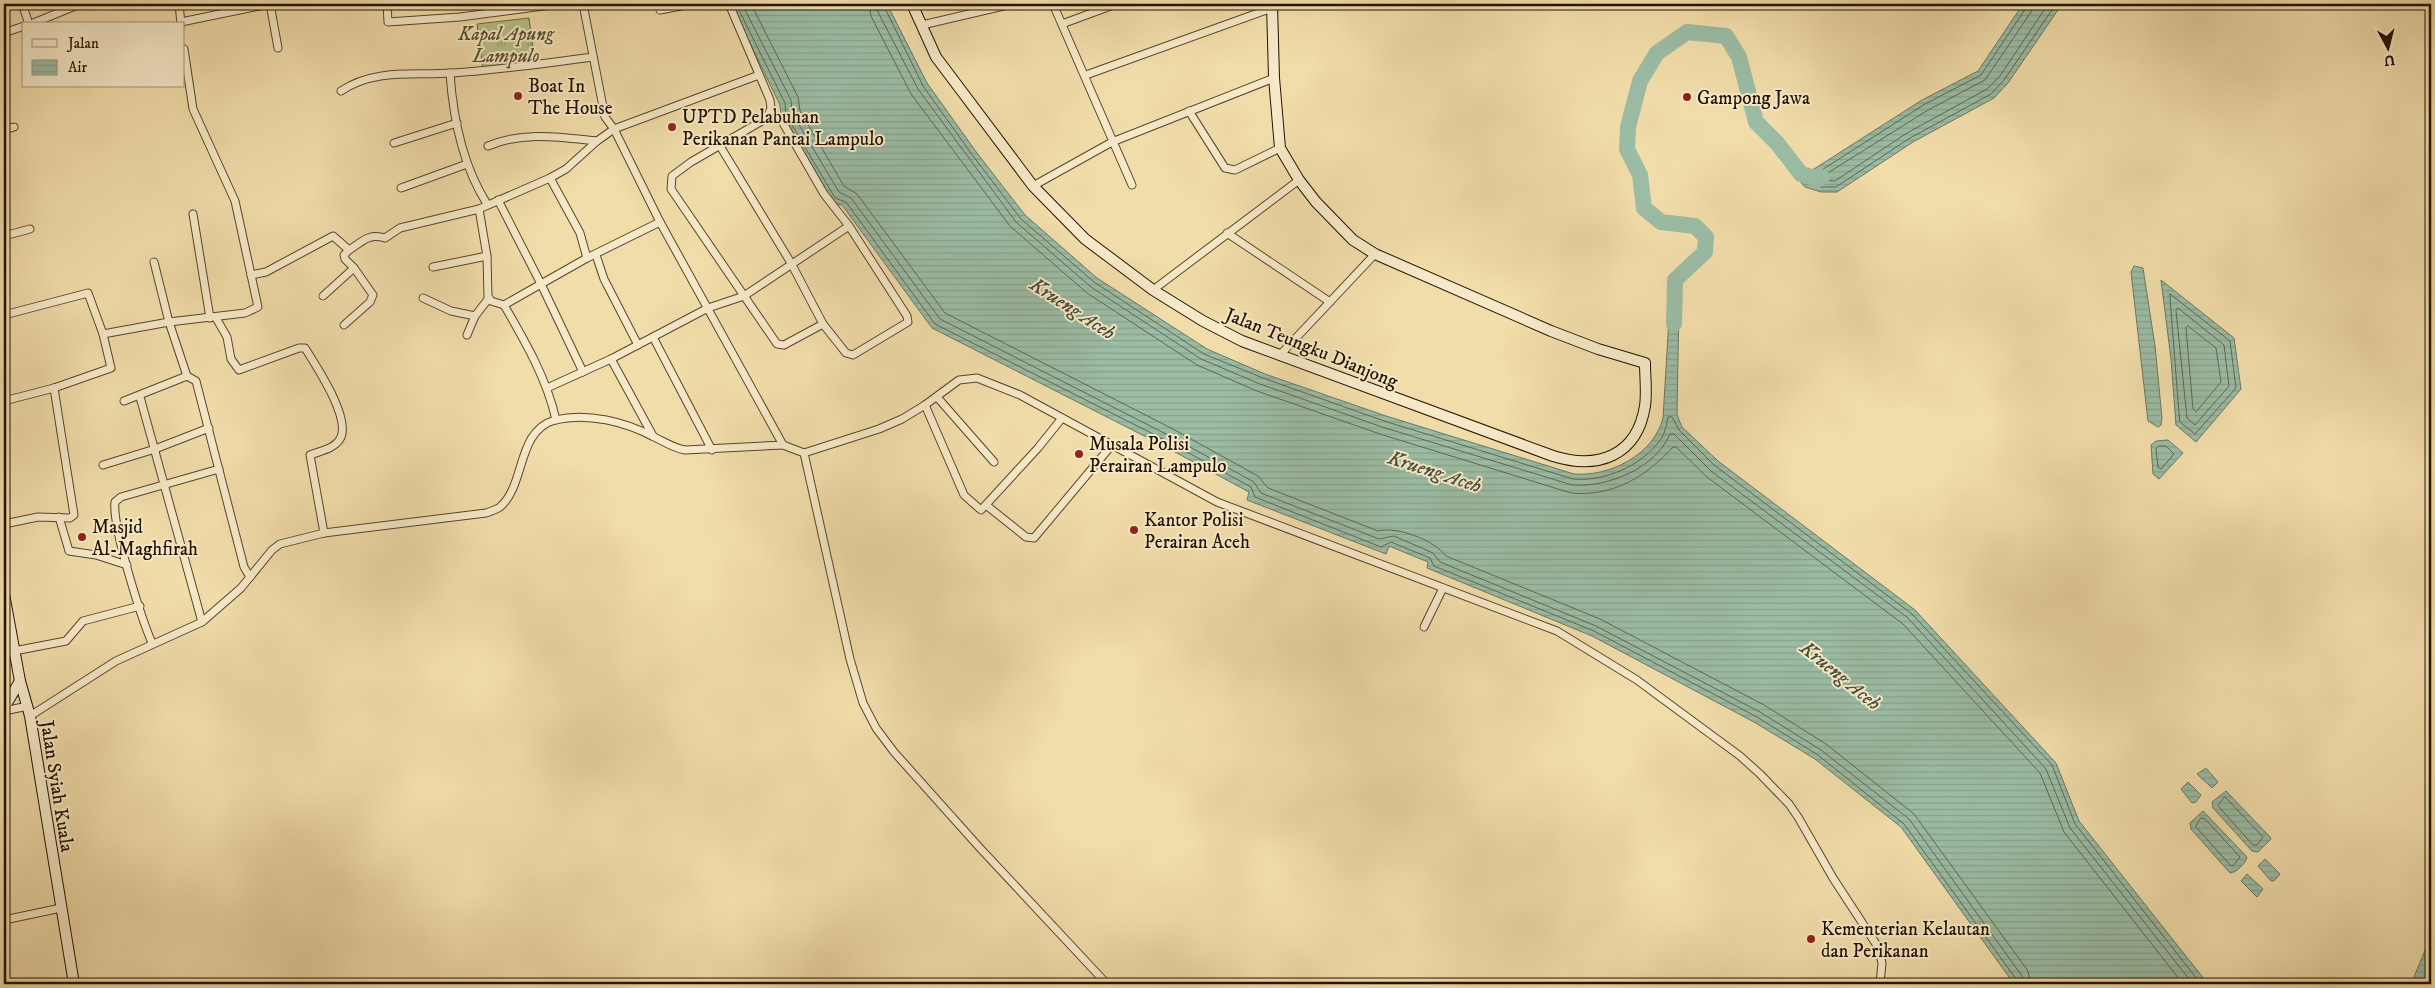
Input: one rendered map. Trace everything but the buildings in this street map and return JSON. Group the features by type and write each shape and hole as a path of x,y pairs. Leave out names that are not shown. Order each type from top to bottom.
{"street":[{"path":"22,4 29,22"},
{"path":"35,22 80,4"},
{"path":"179,4 181,22"},
{"path":"185,22 269,4 278,48"},
{"path":"387,4 388,22 460,17 559,4"},
{"path":"584,4 605,117 614,129 660,222 783,445"},
{"path":"660,10 692,4"},
{"path":"729,4 770,100 770,114 767,118 672,176 670,189 779,346 823,324"},
{"name":"Jalan Teungku Dianjong","path":"912,4 936,57 1033,186 1085,239 1153,290 1223,332 1279,356 1553,456 1580,462 1608,458 1620,452 1638,430 1645,404 1645,364 1605,352 1551,331 1375,254"},
{"path":"922,25 1012,4"},
{"path":"1053,4 1086,75 1112,142 1132,185"},
{"path":"1062,24 1116,4"},
{"path":"1086,75 1272,6 1274,78 1280,148 1299,180 1316,202 1353,240 1375,254 1279,356"},
{"path":"4,33 22,27"},
{"path":"104,334 169,322 245,313 257,308 235,201 193,109 185,56"},
{"path":"341,91 352,83 376,77 408,74 450,74 593,57"},
{"path":"450,74 452,99 468,164 476,187 487,204"},
{"path":"344,325 370,302 373,295 354,268 345,259 344,255 348,250 371,236 377,235 385,238 400,228 478,209 550,178 566,169 597,141 614,129 759,75"},
{"path":"1033,186 1112,142 1274,78"},
{"path":"1190,111 1225,168 1235,170 1280,148"},
{"path":"394,143 457,123"},
{"path":"720,146 791,263 823,324 838,344 849,355 853,355 906,324 908,320 849,226 824,194 782,123"},
{"path":"4,130 14,127"},
{"path":"488,146 506,138 536,135 597,141"},
{"path":"401,188 468,164"},
{"path":"550,178 580,233 587,258"},
{"path":"1153,290 1299,180"},
{"path":"498,200 583,372"},
{"path":"467,335 475,316 489,298 487,256 478,209"},
{"path":"193,214 213,318 226,337 232,359 239,370 298,348 305,348 341,413 343,429 340,439 331,448 310,455 324,533"},
{"path":"504,305 587,258 660,222"},
{"path":"547,388 611,359 708,308 744,296 849,226"},
{"path":"4,236 30,229"},
{"path":"1227,233 1330,302"},
{"path":"251,275 266,272 333,236 348,250"},
{"path":"596,255 604,279 638,345"},
{"path":"433,267 487,256"},
{"path":"154,262 169,322 187,376 196,381 247,571"},
{"path":"323,296 354,268"},
{"path":"4,315 88,293 104,334 111,368 54,388 4,401"},
{"path":"423,298 451,311 475,316"},
{"path":"489,298 491,301 504,305 526,343 547,388 556,420"},
{"path":"653,337 712,450"},
{"path":"611,359 653,436"},
{"path":"124,401 140,397 187,376"},
{"path":"20,681 4,710 29,711 150,639 202,622 241,588 247,571 280,544 324,533 486,513 499,508 508,498 534,434 546,423 577,416 612,422 653,436 674,448 712,450 783,445 804,453 892,424 925,405 959,380 972,377 1003,387 1217,502 1557,631 1637,680 1740,756 1760,774 1798,817 1833,878 1878,947 1882,963 1880,984"},
{"path":"4,524 38,517 73,517 74,507 54,388"},
{"path":"937,396 994,462"},
{"path":"140,397 202,622"},
{"path":"925,405 964,495 981,510 1038,448 1062,418"},
{"path":"103,465 155,449 209,428"},
{"path":"986,505 1026,537 1034,538 1111,446"},
{"path":"804,453 850,659 864,703 876,728 894,752 979,847 1107,984"},
{"path":"150,639 116,522 115,502 120,497 219,469"},
{"path":"59,518 69,550 96,555 127,565"},
{"path":"1424,627 1443,588"},
{"name":"Jalan Syiah Kuala","path":"4,594 6,620 29,711 74,984"},
{"path":"14,651 66,641 83,621 140,606"},
{"path":"4,920 60,908"}],"green space":[{"name":"Kapal Apung Lampulo","path":"529,18 535,63 483,70 477,24"}],"water":[{"name":"Krueng Aceh","path":"731,4 887,4 927,83 977,153 1025,215 1097,278 1207,349 1265,374 1386,416 1574,474 1601,472 1615,467 1640,453 1658,431 1663,418 1670,302 1679,302 1677,415 1682,427 1718,461 1915,610 2056,763 2079,821 2208,984 2014,984 1901,827 1815,759 1754,722 1592,636 1427,568 1428,562 1389,546 1386,554 1247,500 1249,492 1162,445 932,328 842,205 833,204 781,116 780,105"},
{"path":"2023,4 2062,4 2008,83 1994,98 1913,142 1837,192 1821,192 1805,187 1795,176 1814,169 1922,100 1978,71"},
{"path":"2134,266 2143,268 2155,346 2162,418 2161,425 2158,427 2148,421 2131,272"},
{"path":"2161,280 2234,338 2241,389 2196,442 2176,425 2171,359"},
{"path":"2168,440 2183,453 2159,479 2153,474 2151,445 2156,441"},
{"path":"2206,768 2218,782 2212,788 2197,774"},
{"path":"2188,782 2201,795 2196,802 2192,803 2181,789"},
{"path":"2226,791 2270,837 2271,839 2258,852 2252,851 2213,808 2212,802"},
{"path":"2203,811 2247,857 2238,870 2230,873 2191,829 2190,823"},
{"path":"2265,859 2280,874 2274,881 2271,881 2258,866"},
{"path":"2247,874 2263,889 2257,897 2241,881"},
{"path":"2431,938 2431,984 2411,984 2429,941"}],"waterway":[{"path":"1674,324 1675,280 1705,252 1706,237 1695,226 1661,222 1644,208 1640,175 1627,149 1628,127 1640,81 1657,53 1687,32 1726,36 1739,57 1756,122 1777,143 1801,174 1819,179 1822,177"}],"place":[{"name":"Boat In The House","path":"518,96"},
{"name":"Gampong Jawa","path":"1687,97"},
{"name":"UPTD Pelabuhan Perikanan Pantai Lampulo","path":"672,127"},
{"name":"Musala Polisi Perairan Lampulo","path":"1079,454"},
{"name":"Kantor Polisi Perairan Aceh","path":"1134,530"},
{"name":"Masjid Al-Maghfirah","path":"82,537"},
{"name":"Kementerian Kelautan dan Perikanan","path":"1811,939"}]}
